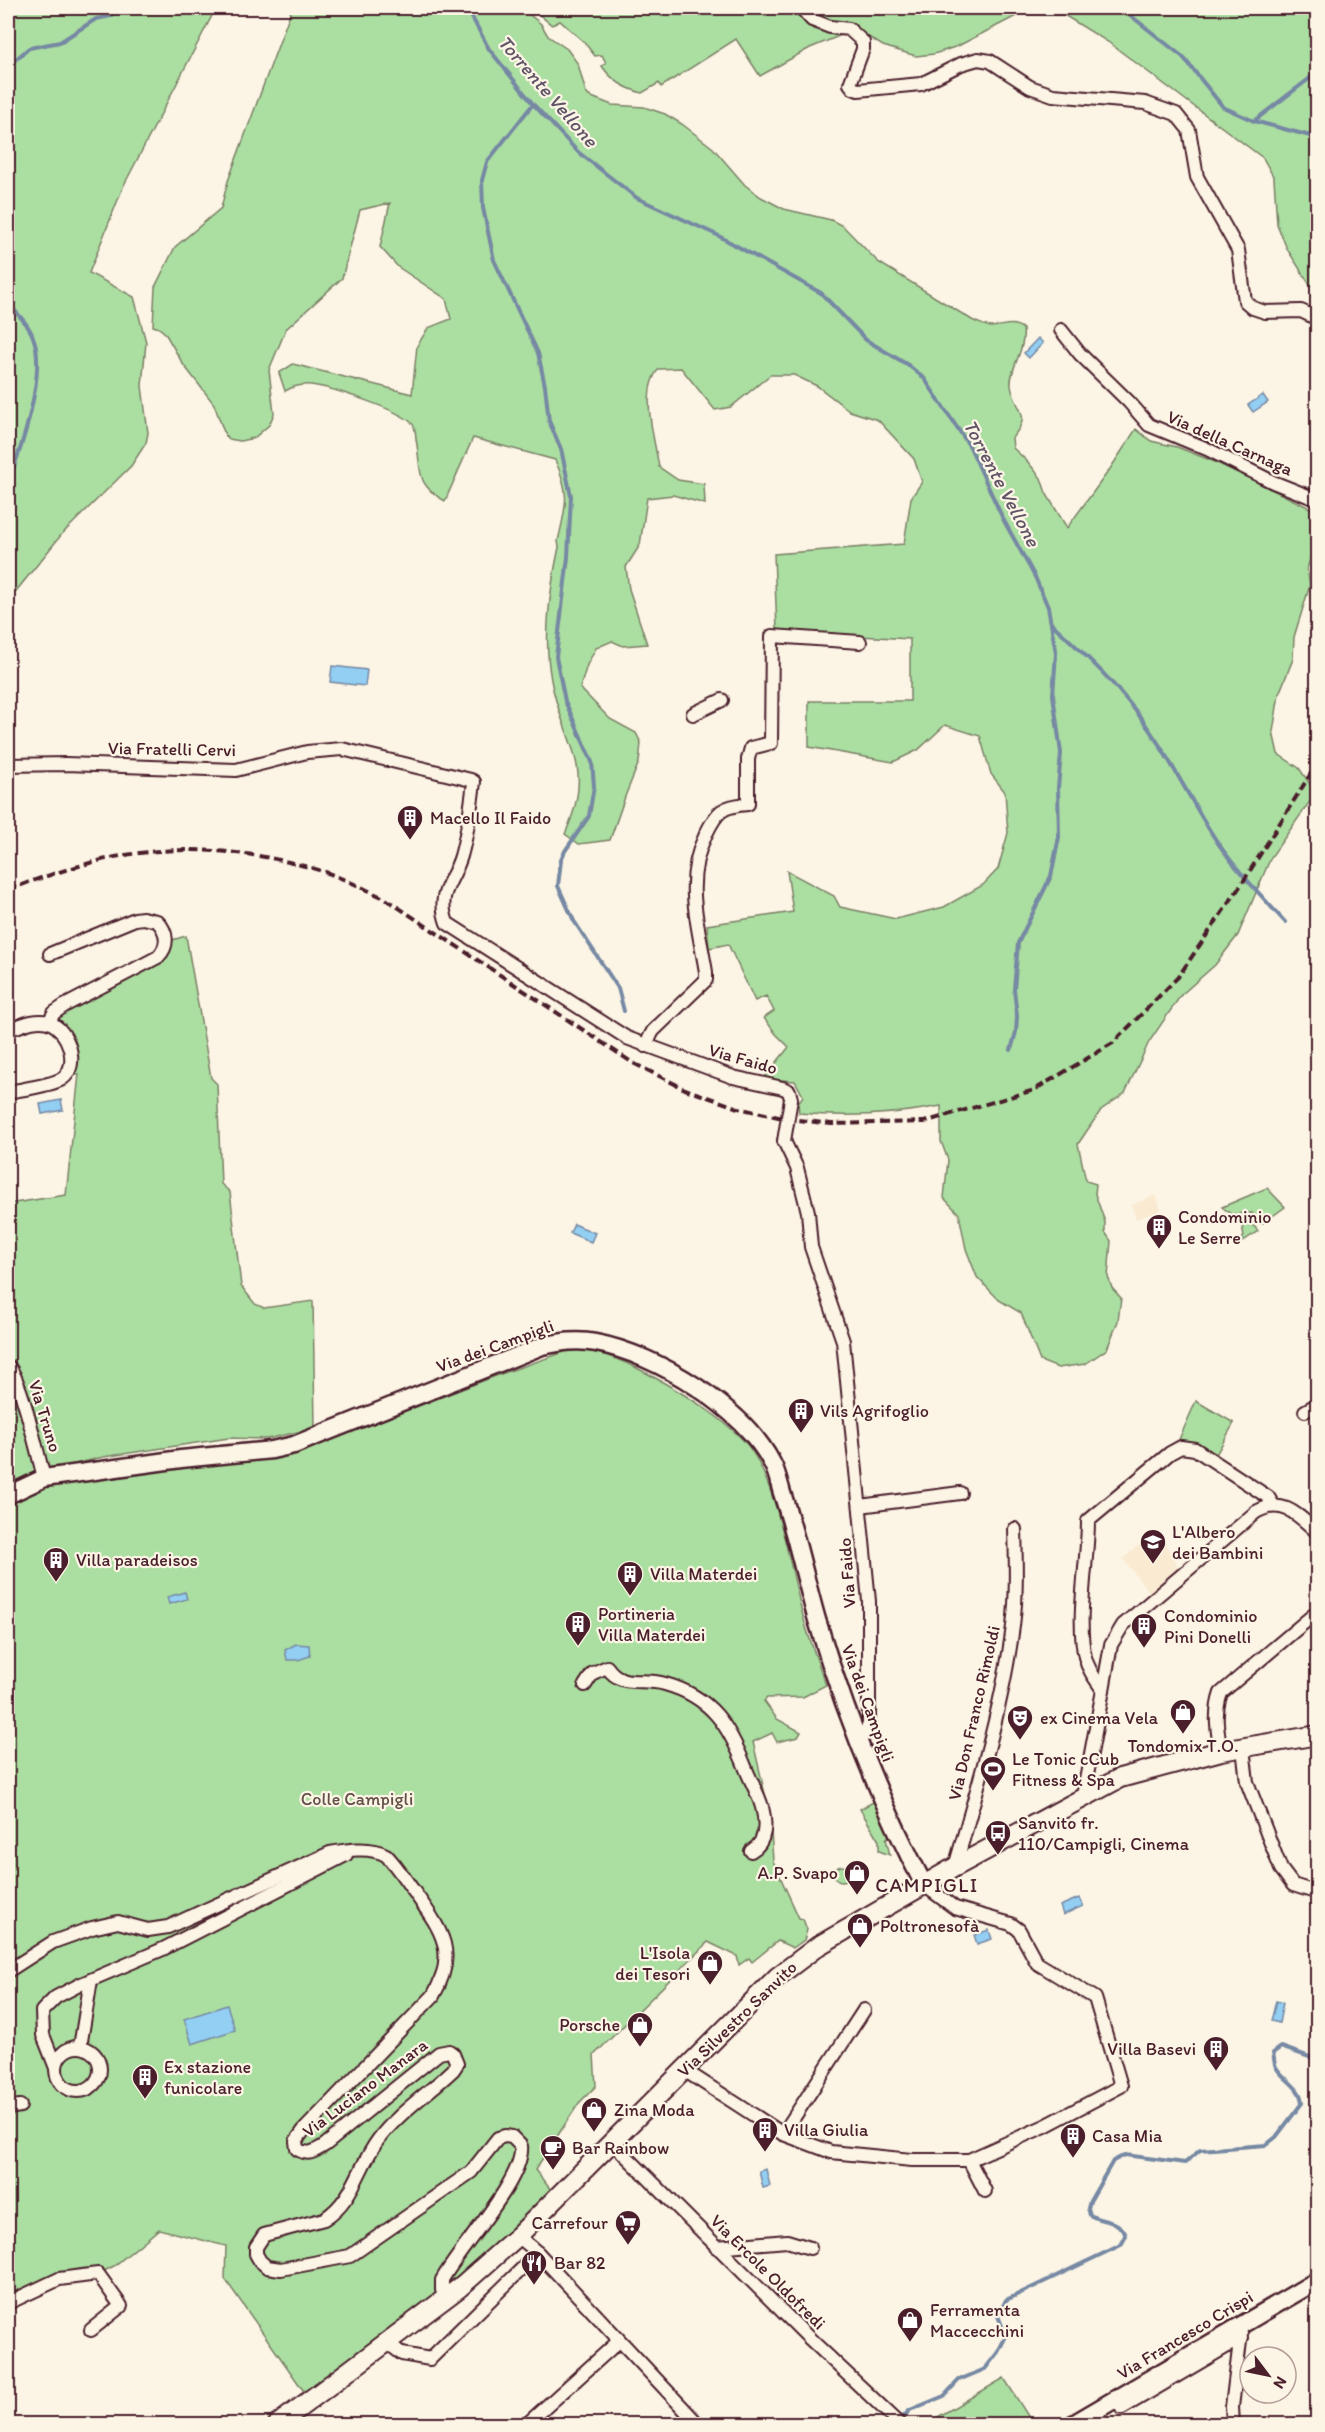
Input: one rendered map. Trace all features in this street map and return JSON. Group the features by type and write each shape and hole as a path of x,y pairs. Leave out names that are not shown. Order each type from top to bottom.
{"main road":[{"name":"Via Silvestro Sanvito","path":"278,2424 447,2297 518,2236 786,1968 818,1946 955,1867 1120,1778 1221,1751 1317,1735"}],"street":[{"path":"801,8 812,20 830,27 849,29 863,42 863,49 850,84 858,90 921,84 961,64 978,59 990,62 1030,87 1053,95 1145,103 1176,114 1189,130 1197,177 1238,250 1245,301 1253,308 1265,312 1301,311 1317,319"},
{"name":"Via della Carnaga","path":"1061,330 1080,354 1149,425 1317,500"},
{"path":"645,1046 653,1031 706,980 692,885 695,865 700,846 713,818 728,807 748,804 748,759 752,748 771,743 772,636 860,642"},
{"path":"693,714 722,700"},
{"name":"Via Fratelli Cervi","path":"8,765 66,764 236,770 307,752 342,749 474,782"},
{"name":"Via Faido","path":"474,782 469,824 460,860 444,893 443,905 447,923 627,1038 733,1077 789,1091 791,1099 784,1142 797,1168 808,1212 811,1247 843,1341 868,1600 869,1725 859,1743"},
{"path":"49,1022 54,1013 64,1006 158,957 165,946 165,933 157,921 135,919 50,954"},
{"path":"8,1030 37,1021 49,1022 61,1029 72,1061 67,1073 57,1081 8,1092"},
{"name":"Via dei Campigli","path":"8,1494 44,1478 181,1459 272,1450 294,1445 542,1346 571,1340 596,1343 631,1353 695,1385 752,1434 772,1463 791,1519 818,1620 859,1743 924,1885"},
{"name":"Via Truno","path":"8,1366 20,1392 44,1478"},
{"path":"1305,1412 1317,1404"},
{"path":"1103,1690 1093,1677 1085,1658 1082,1636 1088,1521 1170,1453 1181,1447 1195,1449 1268,1497 1273,1505 1295,1513 1317,1533"},
{"path":"860,1506 960,1493"},
{"path":"1083,1796 1111,1645 1123,1625 1256,1512 1273,1505"},
{"name":"Via Don Franco Rimoldi","path":"955,1867 978,1785 1013,1625 1017,1572 1015,1529"},
{"path":"1221,1751 1216,1722 1216,1706 1221,1693 1317,1611"},
{"path":"585,1685 593,1673 607,1667 613,1676 622,1682 634,1680 663,1683 690,1693 717,1713 738,1747 758,1792 765,1816 764,1837 758,1848 751,1851"},
{"path":"1243,1748 1247,1782 1281,1869 1293,1885 1317,1893"},
{"path":"56,2068 61,2055 73,2047 80,2047 93,2052 100,2064 100,2071 95,2083 83,2091 70,2090 59,2081 43,2035 42,2011 56,1997 163,1949 355,1850"},
{"name":"Via Luciano Manara","path":"8,1971 53,1942 92,1928 118,1922 148,1930 168,1927 310,1861 330,1854 355,1850 375,1851 390,1859 441,1930 446,1956 445,1971 433,1996 299,2135 296,2141 297,2149 304,2153 312,2153 325,2145 439,2053 449,2051 453,2054 457,2064 449,2075 379,2138 342,2205 324,2219 264,2235 256,2247 256,2254 267,2267 281,2269 350,2256 471,2172 498,2138 512,2137 521,2146 520,2158 497,2200 442,2280 442,2290 447,2297"},
{"path":"684,2070 783,2134 831,2152 912,2160 969,2160 1045,2126 1121,2086 1095,1998 1037,1963 1019,1930 1011,1924 956,1908 924,1885"},
{"path":"80,2047 91,1980"},
{"path":"783,2134 864,2010"},
{"name":"Via Ercole Oldofredi","path":"612,2142 716,2247 900,2424"},
{"path":"969,2160 985,2191"},
{"path":"518,2236 538,2253 698,2424"},
{"path":"716,2247 787,2241 810,2248"},
{"path":"387,2342 402,2354 430,2359 538,2253"},
{"path":"8,2303 59,2279 98,2274 121,2306 91,2330"},
{"name":"Via Francesco Crispi","path":"1073,2424 1241,2331 1317,2280"},
{"path":"1233,2424 1232,2408 1241,2331"},
{"path":"527,2424 618,2340"}],"shaded area":[{"path":"1156,1195 1161,1210 1136,1219 1131,1205"},
{"name":"L'Albero dei Bambini","path":"1153,1532 1163,1538 1180,1570 1150,1593 1123,1559"}],"green space":[{"path":"8,8 216,8 123,187 89,273 134,297 146,342 142,386 148,433 146,443 131,466 62,534 8,601"},
{"path":"292,8 521,8 541,24 548,36 567,49 578,64 586,93 589,96 612,105 644,107 665,114 713,148 745,185 761,197 784,209 831,220 843,226 878,262 972,320 991,327 1011,324 1019,326 1023,329 1023,337 1012,373 1011,386 1021,412 1022,423 1012,438 1013,448 1041,478 1046,493 1067,528 1136,429 1151,441 1177,447 1215,462 1312,509 1316,540 1307,569 1310,585 1294,637 1293,659 1279,694 1273,732 1278,754 1299,768 1312,787 1311,800 1271,857 1238,935 1215,965 1181,995 1149,1042 1125,1093 1101,1110 1078,1144 1086,1181 1096,1184 1095,1194 1105,1222 1105,1232 1111,1241 1108,1277 1112,1288 1121,1298 1118,1321 1107,1349 1085,1364 1058,1368 1040,1361 1021,1313 999,1300 977,1277 966,1249 959,1214 944,1198 948,1160 941,1141 941,1106 870,1115 799,1113 798,1103 803,1096 795,1081 763,1079 789,1047 764,1018 774,1011 766,996 755,1001 728,944 709,948 707,925 793,912 787,871 834,896 840,907 896,919 944,907 983,885 998,869 1008,833 1005,792 991,774 980,736 945,725 918,750 893,762 809,747 809,701 910,701 910,639 777,631 774,554 904,544 911,498 922,482 914,459 878,420 850,411 817,386 794,375 770,375 731,407 715,410 681,368 659,369 653,378 649,402 659,467 678,480 704,484 705,504 673,495 647,498 640,545 626,567 629,589 647,644 623,646 612,641 596,648 587,665 580,688 610,719 636,733 641,743 639,762 610,840 579,844 565,834 574,810 578,789 578,771 575,755 556,702 549,663 549,613 558,541 566,500 563,482 555,460 473,438 445,501 435,495 424,482 414,426 408,420 383,407 320,387 301,385 285,391 279,373 293,364 412,394 417,346 428,328 451,319 446,299 398,267 380,247 390,203 360,210 342,278 286,329 269,370 274,414 269,425 254,438 240,441 229,439 225,435 214,404 183,364 165,333 153,326 155,287 175,247 221,208 228,181"},
{"path":"531,8 1317,8 1317,296 1287,249 1277,224 1274,178 1263,158 1108,42 1064,15 1020,14 958,46 934,54 916,56 883,46 856,29 810,48 760,76 736,39 661,87 659,83 642,93 615,80 602,66 606,63 602,55 595,56 584,42 560,21 552,25"},
{"path":"186,936 211,1078 217,1084 221,1184 230,1192 241,1286 255,1304 264,1308 313,1301 315,1428 267,1439 229,1438 103,1457 47,1471 8,1362 8,1204 66,1195 79,1074 67,1073 65,1036 49,1022 158,957 169,941"},
{"path":"1267,1188 1285,1207 1263,1223 1252,1213 1231,1214 1222,1207"},
{"path":"1245,1223 1254,1226 1258,1231 1239,1244 1244,1236 1242,1225"},
{"name":"Colle Campigli","path":"570,1350 593,1352 616,1359 649,1374 693,1400 725,1423 744,1441 765,1476 781,1524 805,1625 826,1685 803,1697 767,1698 764,1701 777,1719 801,1732 798,1737 777,1742 772,1733 753,1742 770,1816 773,1861 799,1918 803,1919 807,1930 804,1940 793,1948 778,1941 752,1962 749,1958 739,1965 737,1956 708,1942 594,2055 596,2086 579,2103 535,2170 551,2190 482,2264 311,2392 303,2390 225,2279 226,2246 159,2229 114,2266 94,2276 61,2283 8,2311 8,1498 49,1480 277,1457 321,1444 498,1375"},
{"path":"8,1373 43,1474 8,1489"},
{"path":"1196,1401 1234,1423 1214,1458 1177,1444"},
{"path":"875,1801 891,1834 886,1839 890,1855 879,1851 879,1841 860,1809"},
{"path":"842,1866 850,1874 842,1882 834,1874"},
{"path":"1004,2378 1033,2424 933,2424 936,2418"}],"water":[{"path":"1038,338 1043,343 1029,358 1024,353"},
{"path":"1263,395 1268,402 1253,412 1248,405"},
{"path":"332,666 367,670 365,686 330,682"},
{"path":"61,1100 63,1110 42,1114 40,1104"},
{"path":"574,1224 595,1233 591,1242 570,1233"},
{"path":"185,1592 187,1599 169,1604 167,1597"},
{"path":"296,1644 309,1645 310,1656 298,1660 287,1660 285,1650"},
{"path":"1079,1898 1083,1906 1063,1915 1060,1906"},
{"path":"989,1930 992,1939 977,1944 974,1935"},
{"path":"1276,2001 1283,2003 1279,2023 1271,2021"},
{"path":"227,2005 235,2030 192,2044 184,2019"},
{"path":"766,2169 770,2186 763,2188 759,2171"}],"waterway":[{"path":"8,66 29,48 60,42 96,19 111,16 119,8"},
{"name":"Torrente Vellone","path":"467,8 489,49 533,104 578,152 637,198 717,235 821,293 866,340 908,365 924,378 970,447 1003,519 1035,577 1048,607 1056,653 1053,695 1061,753 1058,788 1059,837 1051,876 1018,943 1014,989 1016,1032 1011,1050"},
{"path":"1121,8 1183,57 1223,107 1254,121 1318,138"},
{"path":"1254,121 1318,72"},
{"path":"533,104 487,162 482,180 483,208 494,260 538,353 549,421 561,449 571,496 568,557 556,657 565,701 592,762 594,786 589,816 561,860 558,886 574,921 618,988 624,1011"},
{"path":"8,303 31,332 37,352 35,389 31,410 8,482"},
{"path":"1052,624 1100,670 1139,715 1220,846 1285,922"},
{"name":"Torrente Vellone","path":"903,2417 910,2410 944,2396 959,2380 985,2369 998,2352 1006,2336 998,2316 1006,2300 1121,2245 1126,2236 1124,2231 1116,2224 1090,2215 1088,2208 1113,2161 1125,2155 1185,2163 1200,2150 1266,2145 1276,2137 1302,2103 1298,2092 1276,2067 1273,2053 1281,2047 1318,2060"}],"railway":[{"path":"8,890 81,865 150,852 175,850 226,852 277,859 301,865 355,884 384,898 633,1063 685,1089 738,1108 783,1118 831,1124 924,1122 1034,1090 1113,1043 1178,977 1241,885 1318,762"}],"place":[{"name":"Macello Il Faido","path":"410,841"},
{"name":"Condominio Le Serre","path":"1159,1250"},
{"name":"Vils Agrifoglio","path":"801,1434"},
{"name":"L'Albero dei Bambini","path":"1153,1565"},
{"name":"Villa paradeisos","path":"56,1583"},
{"name":"Villa Materdei","path":"630,1597"},
{"name":"Portineria Villa Materdei","path":"578,1647"},
{"name":"Condominio Pini Donelli","path":"1144,1649"},
{"name":"Tondomix T.O.","path":"1183,1735"},
{"name":"ex Cinema Vela","path":"1020,1741"},
{"name":"Le Tonic cCub Fitness & Spa","path":"993,1792"},
{"name":"Sanvito fr. 110/Campigli, Cinema","path":"998,1856"},
{"name":"A.P. Svapo","path":"857,1896"},
{"name":"Poltronesofà","path":"860,1949"},
{"name":"L'Isola dei Tesori","path":"710,1986"},
{"name":"Porsche","path":"640,2048"},
{"name":"Villa Basevi","path":"1216,2072"},
{"name":"Ex stazione funicolare","path":"145,2100"},
{"name":"Zina Moda","path":"594,2133"},
{"name":"Villa Giulia","path":"765,2153"},
{"name":"Casa Mia","path":"1073,2159"},
{"name":"Bar Rainbow","path":"553,2171"},
{"name":"Carrefour","path":"628,2246"},
{"name":"Bar 82","path":"534,2286"},
{"name":"Ferramenta Maccecchini","path":"910,2343"}],"district":[{"name":"CAMPIGLI","path":"927,1885"}]}
